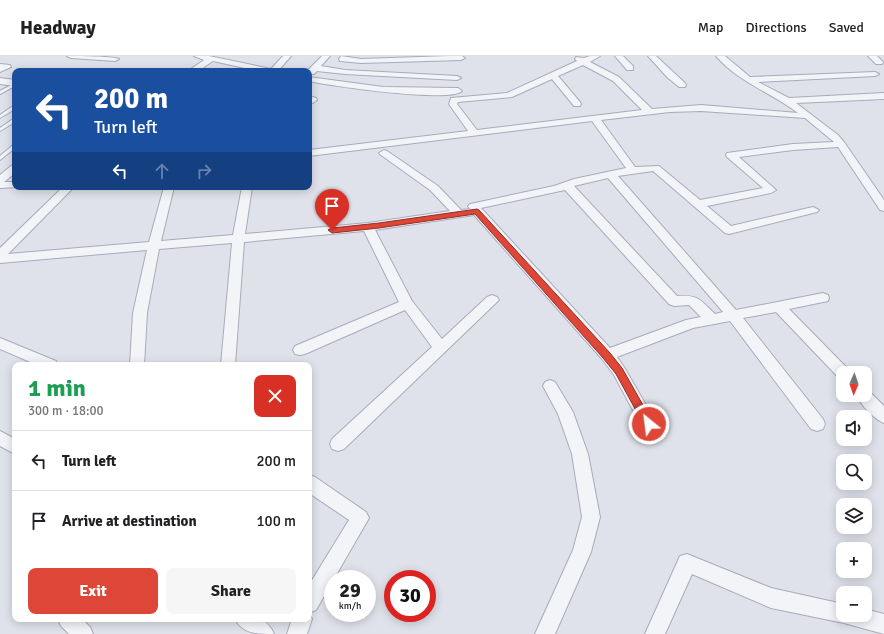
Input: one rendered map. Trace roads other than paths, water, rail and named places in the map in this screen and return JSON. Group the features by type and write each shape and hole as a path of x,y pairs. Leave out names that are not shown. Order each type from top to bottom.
{"street":[{"path":"71,56 114,59"},
{"path":"198,56 254,68"},
{"path":"277,68 287,56"},
{"path":"312,70 326,56"},
{"path":"345,56 343,59 361,61 462,57"},
{"path":"573,56 616,79 650,112"},
{"path":"312,78 377,89 424,93 509,95 596,56"},
{"path":"619,56 630,68"},
{"path":"652,56 682,85"},
{"path":"720,56 748,80 788,101 835,137 884,208"},
{"path":"872,56 880,62"},
{"path":"462,57 458,63 458,95 453,102 474,132"},
{"path":"197,68 211,59"},
{"path":"0,66 7,67 0,70"},
{"path":"312,70 457,78"},
{"path":"748,80 874,74"},
{"path":"553,75 577,104"},
{"path":"0,81 12,83"},
{"path":"788,101 884,96"},
{"path":"312,153 474,132 650,112 701,108 801,116 807,115"},
{"path":"595,119 632,170"},
{"path":"698,204 771,190 731,155 793,147 841,144"},
{"path":"384,153 434,188 458,213"},
{"path":"649,424 619,371 474,206 556,189 578,181 632,170 655,168 729,230 813,210"},
{"path":"0,180 12,170"},
{"path":"611,175 733,315 817,424"},
{"path":"0,185 12,185"},
{"path":"567,185 674,301 692,300 712,319"},
{"path":"0,255 66,190"},
{"path":"137,362 140,313 154,246 168,190"},
{"path":"228,362 238,238 246,190"},
{"path":"0,259 368,227 477,211"},
{"path":"368,227 407,304 441,348"},
{"path":"606,355 691,324 823,298"},
{"path":"338,444 492,300"},
{"path":"300,350 407,304"},
{"path":"779,307 836,366"},
{"path":"0,343 44,362"},
{"path":"545,634 582,552 591,517 580,454 565,412 550,386"},
{"path":"871,402 884,416"},
{"path":"0,438 12,444"},
{"path":"312,485 360,518 312,598"},
{"path":"656,634 687,563 771,598 836,612"},
{"path":"872,621 884,624"},
{"path":"71,622 83,634"},
{"path":"249,622 264,634"},
{"path":"297,634 301,622"}],"lane":[{"path":"0,93 12,86"},
{"path":"0,117 12,109"},
{"path":"0,130 12,122"},
{"path":"0,158 12,148"}]}
